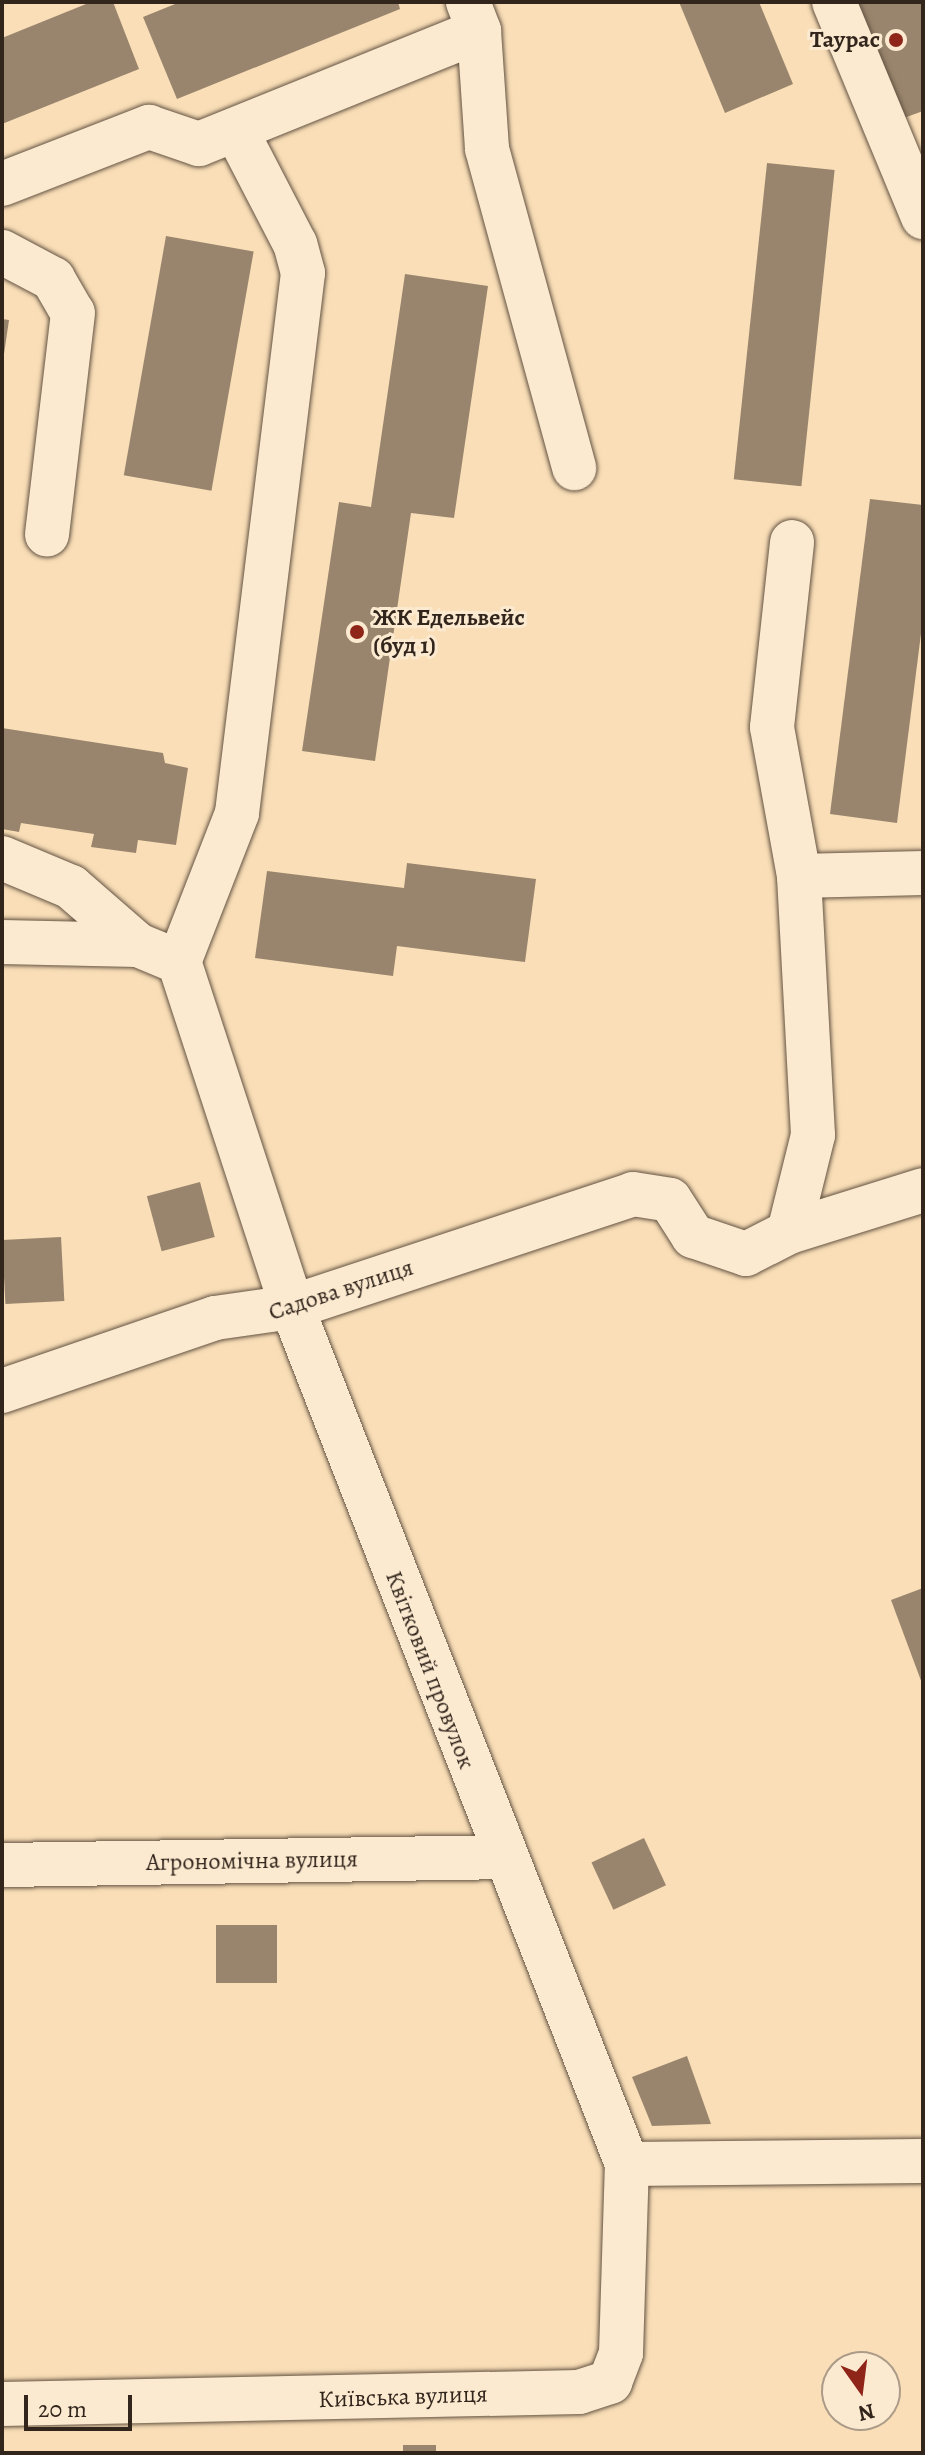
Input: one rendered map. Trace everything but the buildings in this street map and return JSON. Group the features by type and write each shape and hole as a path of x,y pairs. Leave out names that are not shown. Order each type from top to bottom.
{"street":[{"path":"834,2 923,217"},
{"path":"2,184 149,127 199,144 236,130 473,17 487,149 574,468"},
{"path":"2,858 71,887 138,945 179,962 237,813 303,273 295,244 236,130"},
{"path":"2,252 53,279 73,313 47,534"},
{"path":"789,1232 813,1135 799,876 772,727 792,542"},
{"path":"799,876 923,873"},
{"path":"2,942 138,945"},
{"name":"Квітковий провулок","path":"179,962 292,1307 501,1857 627,2164 621,2353 610,2382"},
{"path":"789,1232 923,1190"},
{"name":"Садова вулиця","path":"2,1391 215,1318 292,1307 633,1194 670,1200 693,1236 716,1249 746,1254 789,1232"},
{"name":"Агрономічна вулиця","path":"2,1865 501,1857"},
{"path":"627,2164 923,2161"},
{"name":"Київська вулиця","path":"2,2404 563,2393 610,2382"}],"place":[{"name":"Таурас","path":"896,40"},
{"name":"ЖК Едельвейс (буд 1)","path":"357,632"}]}
